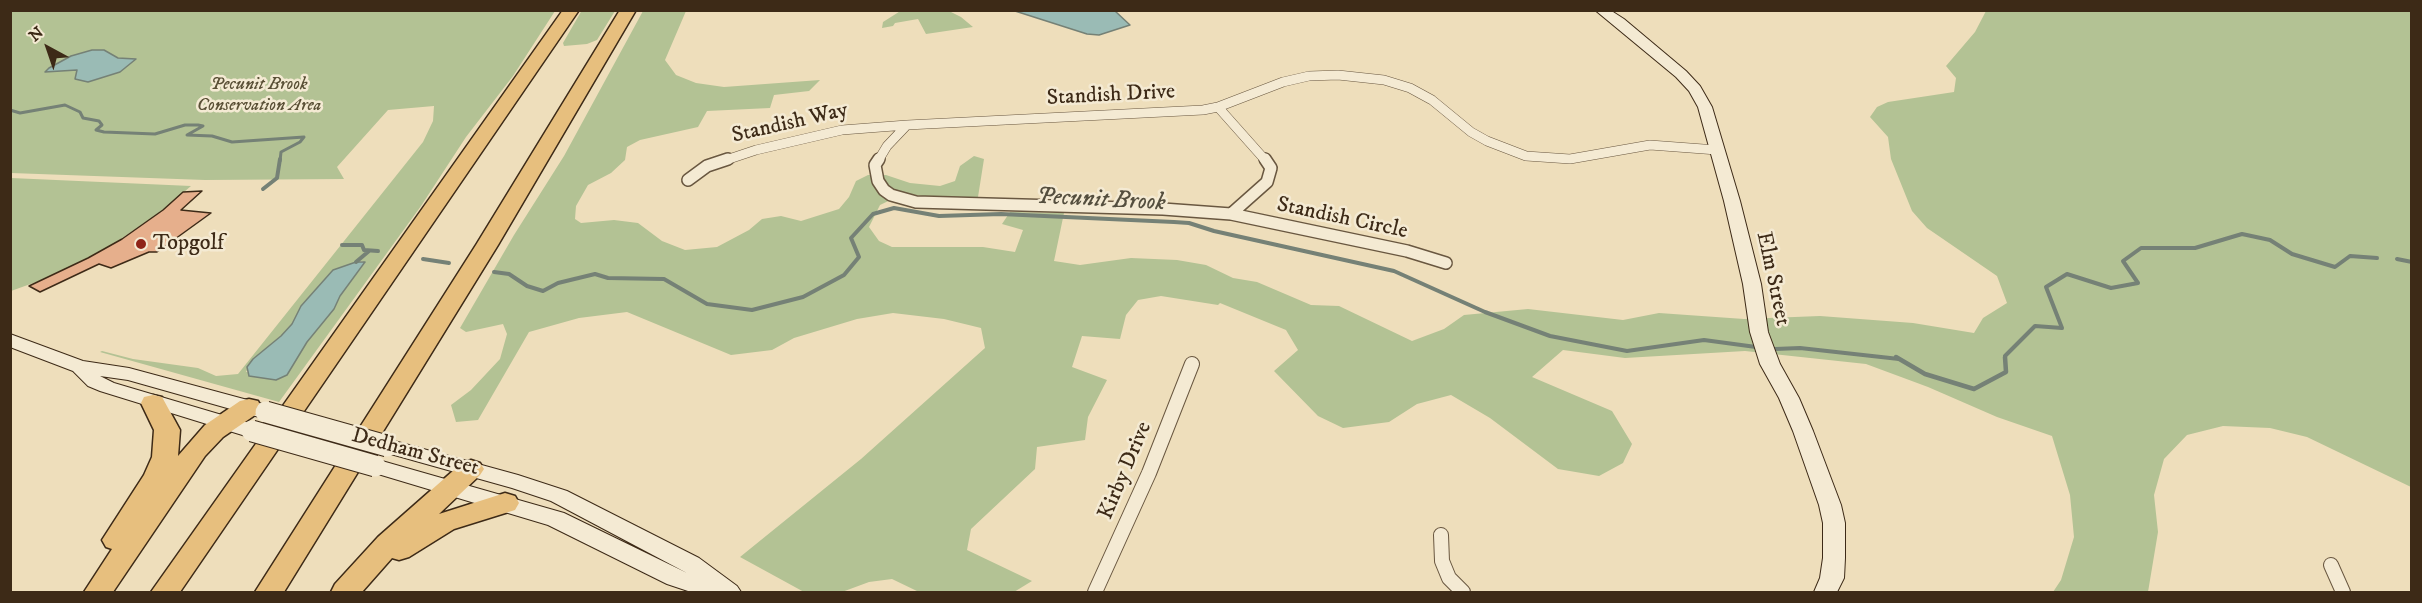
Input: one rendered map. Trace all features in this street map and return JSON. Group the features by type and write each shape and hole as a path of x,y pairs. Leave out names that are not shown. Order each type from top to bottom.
{"highway":[{"path":"165,592 571,10"},
{"path":"269,592 487,245 628,10"},
{"path":"84,592 163,463 167,430 153,403"},
{"path":"98,592 196,450 225,423 256,417"},
{"path":"345,592 388,544 471,469"},
{"path":"358,592 390,558 420,535 462,514 505,503"}],"main road":[{"name":"Elm Street","path":"1601,10 1640,39 1689,82 1705,107 1749,273 1759,332 1770,364 1789,398 1803,432 1830,505 1834,523 1834,558 1832,578 1826,592"},
{"name":"Dedham Street","path":"10,340 80,367 123,373 256,417 375,466 556,519 675,578 716,592"},
{"name":"Dedham Street","path":"80,367 100,385 153,403 225,423"},
{"name":"Dedham Street","path":"256,417 387,446 529,485 582,506 691,564 729,592"}],"street":[{"name":"Standish Drive","path":"907,125 1179,112 1218,107 1269,86 1297,78 1325,75 1361,76 1390,81 1416,91 1432,100 1479,136 1526,156 1570,159 1650,145 1717,150"},
{"path":"907,125 887,146 875,165 878,180 884,190 901,199 933,204 1163,209 1231,214 1267,182 1270,168 1262,154 1218,107"},
{"name":"Standish Way","path":"688,180 707,166 752,151 842,130 907,125"},
{"name":"Standish Circle","path":"1231,214 1407,251 1446,263"},
{"name":"Kirby Drive","path":"1095,592 1149,473 1192,364"},
{"path":"1441,535 1442,561 1449,578 1463,592"},
{"path":"2331,565 2343,592"}],"green space":[{"path":"582,10 615,11 597,40 587,44 564,46 563,43"},
{"path":"902,10 949,11 973,27 926,34 918,19 882,28 883,22"},
{"name":"Pecunit Brook Conservation Area","path":"10,11 555,11 513,76 466,137 421,206 279,402 100,352 198,368 216,376 238,374 423,142 433,121 434,106 388,110 337,167 344,179 205,180 11,173","holes":["362,261 365,263 340,296 334,309 307,342 287,375 246,372 253,359 292,324 301,306 333,270"]},
{"path":"643,11 686,11 665,60 676,75 696,83 724,87 820,80 809,91 774,95 770,108 707,111 698,127 640,140 627,147 625,160 611,173 588,185 576,206 575,219 581,223 614,220 638,223 662,241 685,250 717,247 749,230 762,219 781,216 801,221 839,209 849,197 856,181 868,175 886,175 910,183 940,186 955,181 960,166 974,156 984,159 978,197 940,199 905,193 880,205 869,227 879,241 892,247 983,247 1015,252 1023,230 1002,224 1010,212 1064,213 1054,261 1080,265 1131,258 1177,260 1206,265 1233,278 1257,282 1311,305 1339,306 1412,341 1444,329 1464,315 1528,309 1623,320 1659,313 1744,319 1820,316 1913,323 1974,333 1983,318 2007,303 1997,276 1927,228 1912,211 1891,159 1888,137 1870,117 1877,107 1888,102 1954,92 1956,78 1946,66 1975,32 1986,11 2411,11 2411,487 2307,437 2270,428 2223,426 2187,435 2164,459 2154,495 2158,532 2148,592 2053,592 2061,580 2074,537 2070,495 2052,436 1997,417 1928,387 1866,364 1745,351 1625,358 1563,350 1532,377 1612,411 1632,444 1623,463 1599,476 1558,469 1490,418 1451,395 1417,404 1389,422 1343,428 1318,416 1274,371 1298,350 1286,330 1220,303 1218,305 1161,296 1138,300 1126,315 1120,339 1082,336 1072,367 1107,380 1088,417 1085,440 1037,447 1035,469 971,529 967,550 1032,581 1014,592 919,592 892,579 869,582 842,592 804,592 740,557 861,459 985,348 981,328 944,319 893,313 857,319 794,338 772,350 731,355 627,312 579,318 529,332 478,420 456,422 451,405 471,390 500,359 507,334 503,324 466,332 460,328 514,235 564,156"},
{"path":"11,178 191,186 163,210 106,249 50,277 11,291"}],"water":[{"path":"1015,11 1115,11 1130,25 1099,35 1087,34"},
{"path":"92,50 104,50 118,58 136,59 120,72 88,82 75,79 77,70 45,72 71,56"},
{"path":"356,262 365,262 340,296 334,309 307,342 287,375 276,380 249,376 247,367 253,359 292,324 301,306 333,270"}],"building":[{"name":"Topgolf","path":"202,191 181,210 211,213 157,252 149,252 111,268 99,264 40,292 29,286 122,239 163,210 183,192"}],"waterway":[{"name":"Pecunit Brook","path":"10,110 20,113 65,105 80,112 83,118 99,121 102,125 96,130 104,132 155,134 185,125 198,125 203,126 187,135 212,136 232,142 304,137 300,142 281,152 280,161"},
{"name":"Pecunit Brook","path":"263,189 277,178 280,159"},
{"name":"Pecunit Brook","path":"494,272 509,274 527,286 543,291 558,283 595,274 608,278 664,279 707,304 752,310 803,297 844,275 859,257 851,238 873,214 894,208 939,216 1001,214 1174,222 1189,223 1214,231 1394,271 1485,312 1550,336 1627,351 1704,340 1756,347"},
{"name":"Pecunit Brook","path":"2005,357 2035,326 2062,328 2046,287 2067,274 2111,288 2138,283 2123,261 2141,248 2195,248 2242,234 2270,240 2292,254 2335,267 2350,256 2377,258"},
{"name":"Pecunit Brook","path":"342,245 362,245 364,250 378,251"},
{"path":"356,262 369,251"},
{"name":"Pecunit Brook","path":"423,259 449,263"},
{"name":"Pecunit Brook","path":"2397,259 2412,262"},
{"name":"Pecunit Brook","path":"1775,349 1800,348 1899,359"},
{"name":"Pecunit Brook","path":"1896,357 1925,374 1974,389 2006,372 2005,357"}],"place":[{"name":"Topgolf","path":"141,244"}]}
